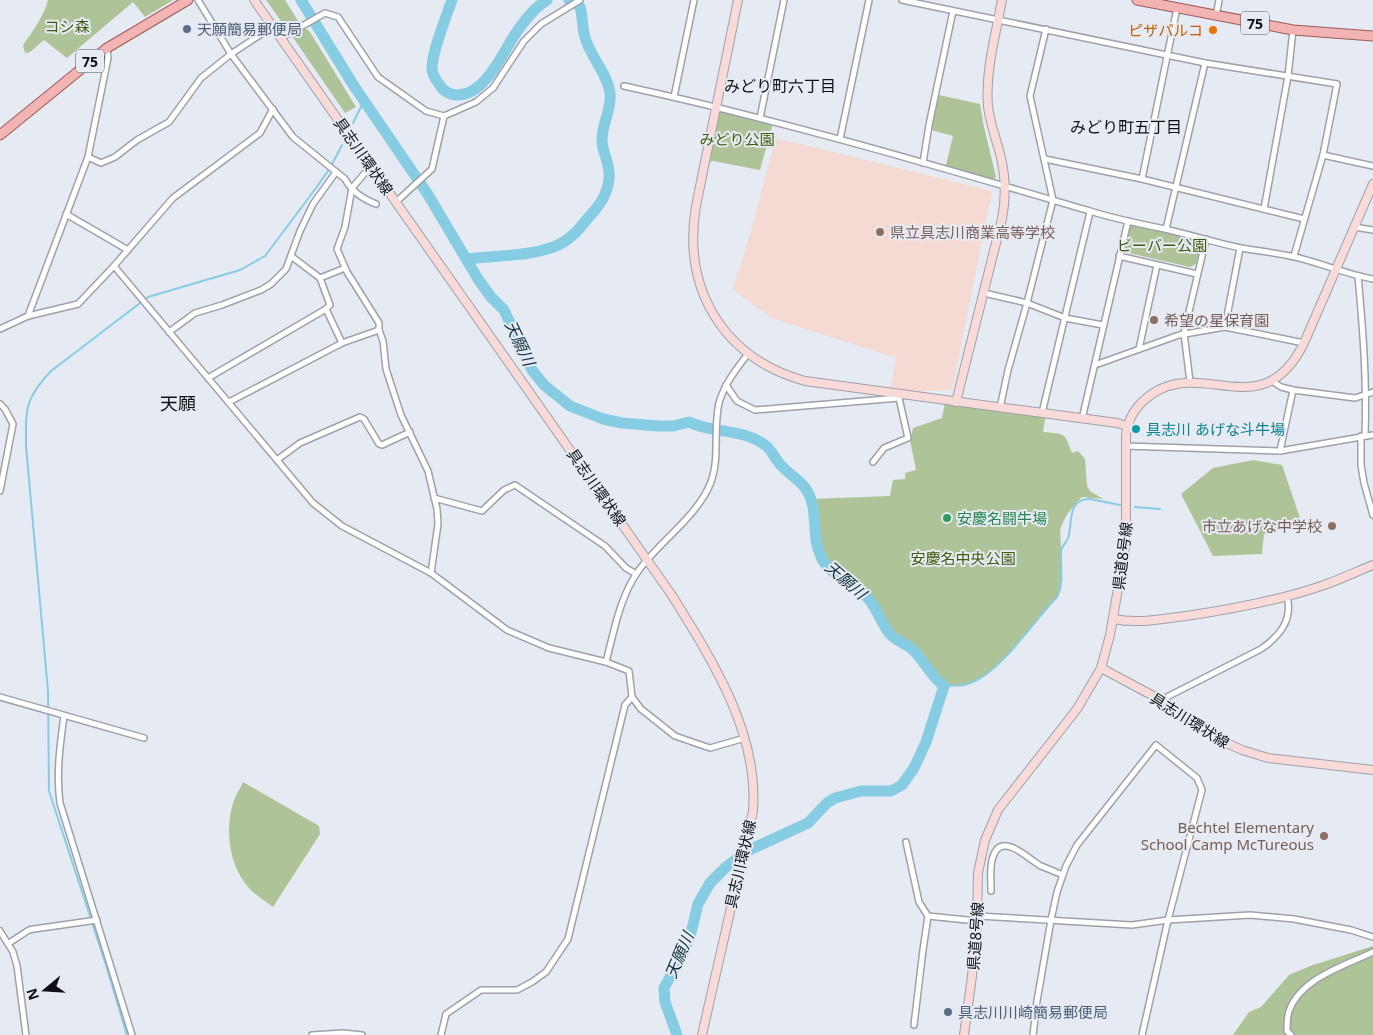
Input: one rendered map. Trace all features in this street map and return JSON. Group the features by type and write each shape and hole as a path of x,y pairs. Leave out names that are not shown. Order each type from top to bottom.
{"main road":[{"name":"75","path":"0,135 107,48 188,0"},
{"name":"具志川環状線","path":"254,0 648,559 676,601 727,694 745,738 752,769 754,782 752,811 702,1035"},
{"path":"738,0 692,238 694,262 699,283 710,308 725,330 748,354 783,375 805,382 899,396 1117,423 1126,426"},
{"path":"956,402 1002,219 1005,188 1003,168 991,123 988,103 989,76 1002,0"},
{"name":"75","path":"1138,0 1293,30 1373,36"},
{"name":"県道8号線","path":"964,1035 972,976 977,918 978,873 985,840 998,810 1077,709 1101,668 1114,619 1126,542 1126,426 1136,408 1150,395 1168,385 1190,382 1245,387 1261,385 1272,381 1285,372 1296,359 1304,343 1373,184"},
{"path":"1114,619 1129,622 1174,618 1226,610 1287,596 1327,584 1373,565"},
{"name":"具志川環状線","path":"1101,668 1161,700 1222,741 1242,750 1268,758 1373,770"}],"street":[{"path":"198,0 231,54 293,137 345,179 364,199 376,204"},
{"path":"281,38 325,12 338,17 378,77 426,111 444,116 476,102 493,88 524,41 541,24 580,0"},
{"path":"674,97 694,0"},
{"path":"760,118 784,0"},
{"path":"840,139 869,0"},
{"path":"902,0 1168,56 1337,84 1323,155 1294,256"},
{"path":"1216,16 1219,0"},
{"path":"1142,179 1177,8"},
{"path":"923,163 953,11"},
{"path":"88,157 101,163 115,157 137,140 169,122 201,78 231,54 272,27"},
{"path":"1000,408 1008,370 1028,303 1053,200 1030,96 1046,30"},
{"path":"1264,209 1288,76 1293,30"},
{"path":"28,316 88,157 108,58 107,48"},
{"path":"1166,230 1205,63"},
{"path":"624,86 717,107 840,139 1090,212 1240,248 1294,256 1373,279"},
{"path":"0,329 28,316 78,304 173,198 260,133 273,109"},
{"path":"396,202 432,169 444,116"},
{"path":"1323,155 1373,166"},
{"path":"1045,159 1142,179 1304,219"},
{"path":"371,166 352,188 345,227 337,249 346,268 379,323 386,369 401,415 428,471 437,509 438,524 431,573"},
{"path":"169,332 195,313 222,305 246,294 261,290 271,284 286,269 300,231 313,204 336,172"},
{"path":"1042,413 1090,212"},
{"path":"66,214 128,250"},
{"path":"1082,419 1128,221"},
{"path":"1354,227 1373,230"},
{"path":"1190,382 1184,333 1206,239"},
{"path":"1225,327 1240,248"},
{"path":"208,378 330,305 320,278 291,256"},
{"path":"1119,256 1197,274"},
{"path":"1139,349 1157,265"},
{"path":"114,266 314,503 342,526 431,573 507,630 549,648 606,662 629,671 632,697 641,709 675,736 710,748 745,738"},
{"path":"320,278 346,268"},
{"path":"1358,276 1364,337 1366,394 1361,465 1364,484 1373,515"},
{"path":"984,292 1028,303 1065,318 1103,325"},
{"path":"326,309 342,343"},
{"path":"1095,365 1184,333 1225,327 1304,343"},
{"path":"229,402 342,343 379,330"},
{"path":"606,662 625,592 648,559 696,506 711,482 715,462 719,404 726,386 748,354"},
{"path":"1272,381 1293,390 1355,398 1373,392"},
{"path":"726,386 737,402 755,410 899,396 908,438 884,448 873,462"},
{"path":"1280,451 1293,390"},
{"path":"0,404 13,424 0,491"},
{"path":"277,460 300,443 360,417 364,419 378,444 382,445 410,432"},
{"path":"1125,446 1280,451 1373,435"},
{"path":"434,498 482,511 504,490 515,485 605,546 626,568 636,574"},
{"path":"1161,700 1275,639 1283,627 1288,614 1287,596"},
{"path":"441,1035 446,1014 481,990 517,990 532,982 546,972 568,939 625,704 632,697"},
{"path":"0,698 144,738"},
{"path":"64,716 58,772 60,803 132,1035"},
{"path":"1033,1035 1051,920 1063,874 1077,845 1156,745 1197,778 1202,790 1168,920 1142,1035"},
{"path":"906,842 919,902 928,916 922,950 914,1025"},
{"path":"991,891 995,851 1001,846 1009,845 1040,866 1063,874"},
{"path":"928,916 1132,925 1168,920 1250,916 1294,919 1351,930 1373,937"},
{"path":"8,943 28,930 97,920"},
{"path":"1,934 8,943 17,966 26,1035"},
{"path":"1291,1035 1287,1031 1288,1013 1295,999 1308,984 1373,952"},
{"path":"312,1035 343,1033 362,1035"}],"shaded area":[{"path":"776,138 992,191 952,390 890,392 896,358 771,318 732,289 745,252"}],"green space":[{"name":"コシ森","path":"48,0 173,0 145,17 133,2 67,58 44,40 30,52 25,53 23,45 41,18"},
{"path":"266,0 285,0 300,24 288,31"},
{"path":"305,28 310,32 356,107 345,113 292,36"},
{"path":"939,95 980,104 996,177 991,181 946,165 953,136 931,130"},
{"name":"みどり公園","path":"717,107 773,123 760,170 713,161 705,164"},
{"name":"ビーバー公園","path":"1128,221 1203,238 1196,264 1190,267 1120,251"},
{"name":"安慶名中央公園","path":"945,402 1046,413 1043,432 1061,434 1066,438 1072,453 1078,451 1085,459 1087,486 1090,491 1103,499 1082,497 1063,522 1060,531 1062,573 1060,590 1057,597 1014,647 989,672 976,680 956,686 944,685 939,682 913,650 891,635 864,594 832,571 823,561 816,546 810,499 890,496 893,480 905,479 905,473 916,470 910,440 913,428 942,418"},
{"path":"1253,460 1282,465 1301,521 1264,534 1262,554 1213,556 1181,494 1213,468"},
{"path":"243,782 319,826 320,834 273,907 254,893 246,884 234,863 231,851 229,839 230,815 234,800"},
{"path":"1373,946 1373,1035 1233,1035 1249,1012 1261,1007 1289,975 1310,966"}],"waterway":[{"name":"天願川","path":"301,0 354,86 427,193 478,279 491,297 504,310 532,370 544,385 570,406 603,419 622,423 659,426 673,426 689,422 698,426 738,433 765,445 779,463 799,481 811,498 817,546 822,559 830,569 867,597 890,634 912,649 935,678 944,686 926,742 914,768 902,785 891,791 861,791 835,798 827,803 808,823 747,851 726,867 710,883 698,904 691,933 683,953 664,988 665,1002 677,1035"},
{"name":"天願川","path":"452,0 436,45 432,70 442,89 455,95 468,93 486,80 524,22 547,0"},
{"name":"天願川","path":"467,259 527,253 560,244 572,236 582,225 599,205 606,191 609,174 602,136 610,93 606,78 587,44 580,7 569,0"},
{"path":"353,123 364,101"},
{"path":"127,1035 49,791 48,691 26,446 28,406 36,390 51,371 148,297 240,270 265,256 330,168 342,145"},
{"path":"944,686 964,685 977,680 989,672 1014,647 1057,597 1061,585 1061,550 1068,538 1072,513 1077,503 1090,499 1120,505"},
{"path":"1135,507 1160,509"}],"place":[{"name":"天願簡易郵便局","path":"187,29"},
{"name":"ピザパルコ","path":"1213,30"},
{"name":"県立具志川商業高等学校","path":"880,232"},
{"name":"希望の星保育園","path":"1154,320"},
{"name":"具志川 あげな斗牛場","path":"1136,429"},
{"name":"安慶名闘牛場","path":"947,518"},
{"name":"市立あげな中学校","path":"1332,526"},
{"name":"Bechtel Elementary School Camp McTureous","path":"1324,836"},
{"name":"具志川川崎簡易郵便局","path":"948,1012"}],"district":[{"name":"みどり町六丁目","path":"780,86"},
{"name":"みどり町五丁目","path":"1126,127"},
{"name":"天願","path":"178,403"}]}
